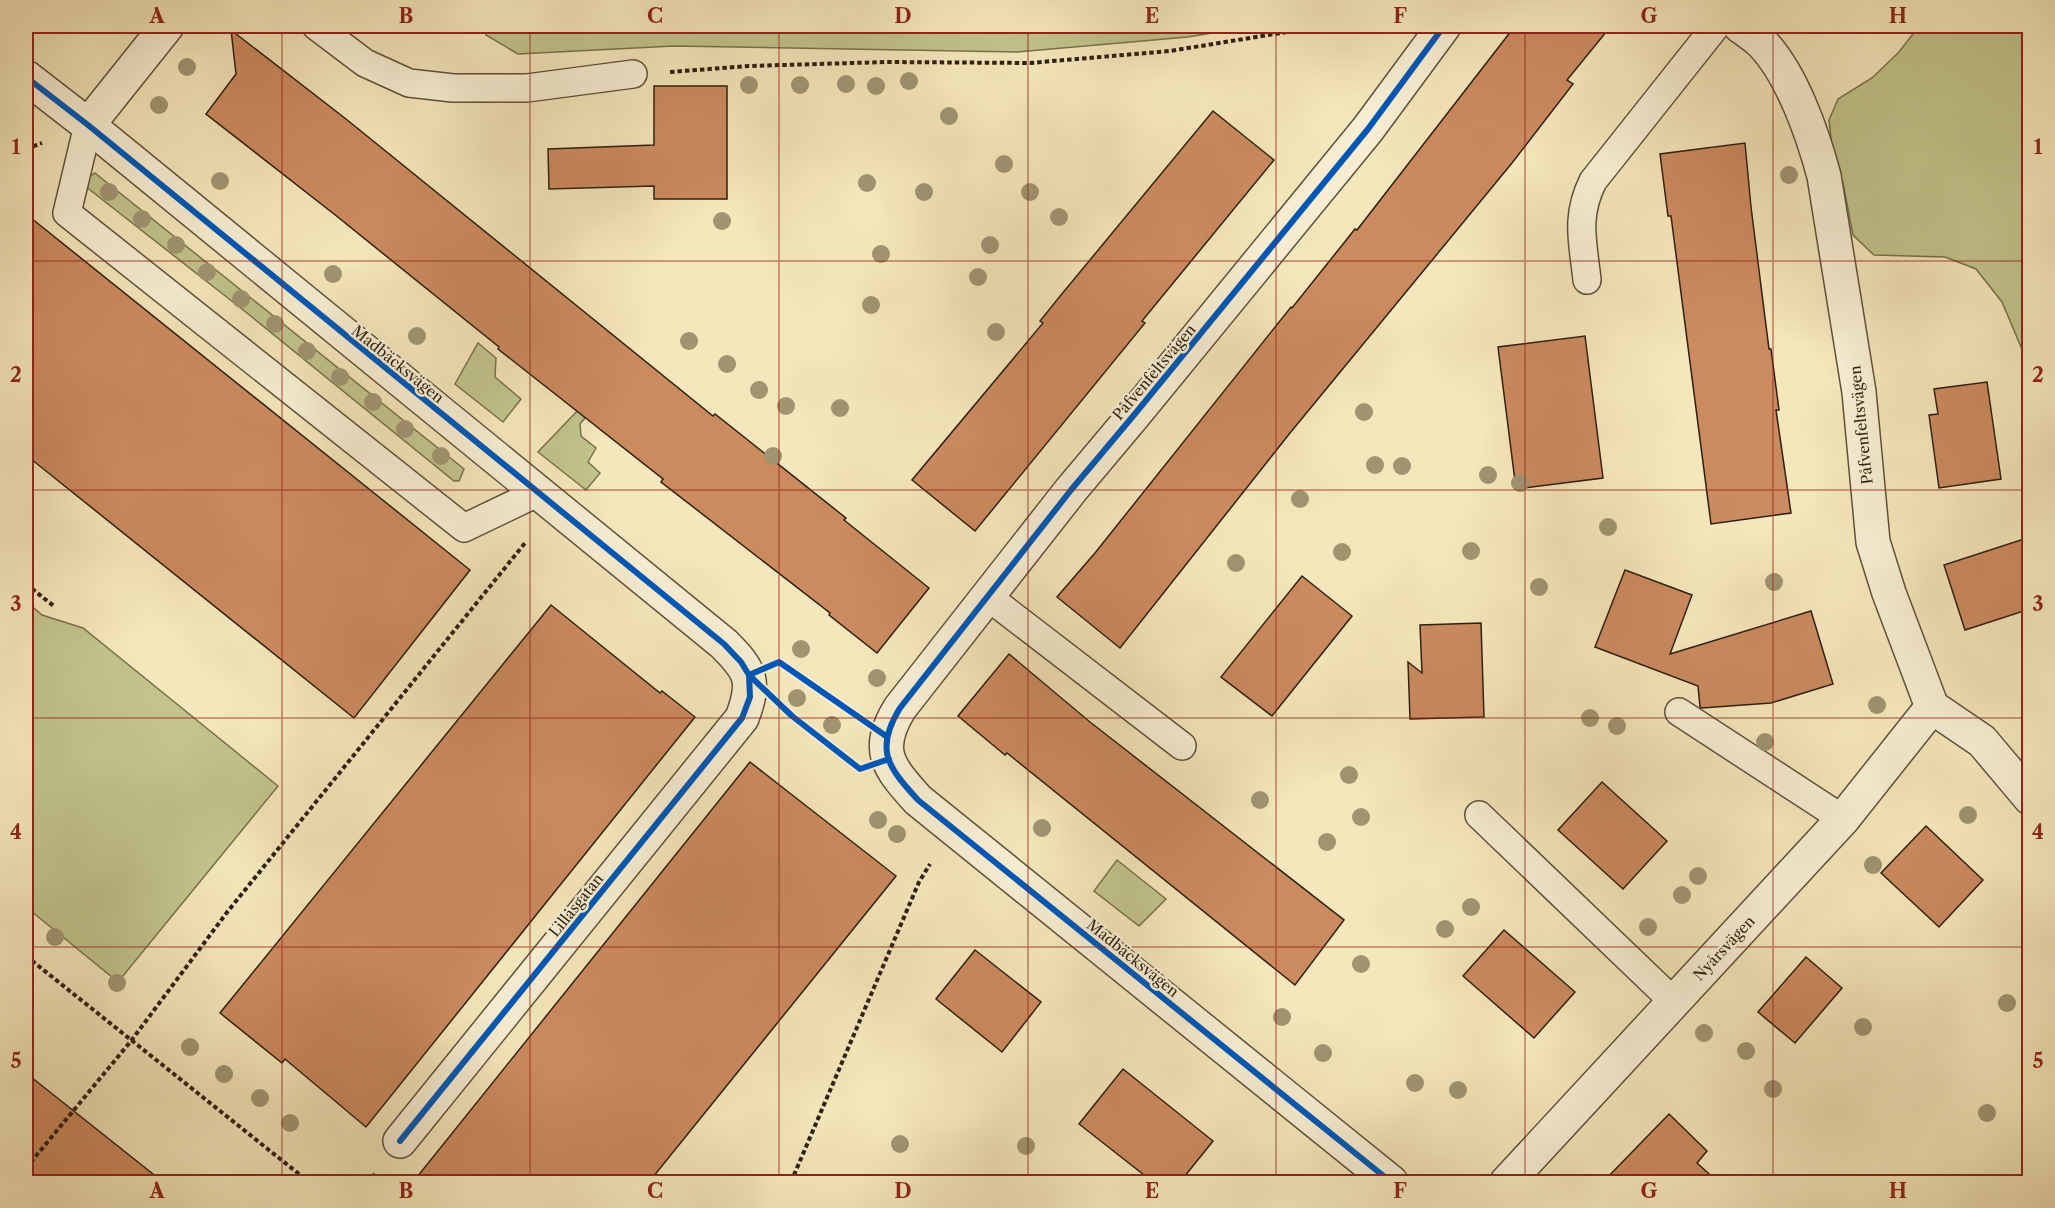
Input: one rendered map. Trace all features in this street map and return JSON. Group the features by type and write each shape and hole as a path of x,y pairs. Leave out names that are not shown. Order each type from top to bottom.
{"street":[{"path":"88,125 167,26"},
{"name":"Påfvenfeltsvägen","path":"886,736 900,708 987,596 1071,490 1368,129 1444,26"},
{"name":"Påfvenfeltsvägen","path":"1740,26 1762,43 1781,68 1816,145 1824,176 1859,392 1873,542 1889,593 1932,707"},
{"name":"Madbäcksvägen","path":"26,77 88,125 724,644 741,662 749,675"},
{"name":"Lillåsgatan","path":"400,1141 742,718 750,697 749,675"},
{"path":"1932,707 1982,741 2030,798"},
{"name":"Nyårsvägen","path":"1507,1182 1843,819 1932,707"},
{"name":"Madbäcksvägen","path":"886,736 887,754 893,773 918,800 1391,1182"}],"lane":[{"path":"316,26 365,63 409,83 453,88 527,88 633,74"},
{"path":"1587,280 1581,214 1593,181 1716,26"},
{"path":"88,125 67,213 464,528 537,493"},
{"path":"987,596 1182,746"},
{"path":"1679,712 1843,819"},
{"path":"1479,815 1674,1002"}],"path":[{"path":"633,74 749,66 1030,63 1170,51 1293,32 1308,26"},
{"path":"26,584 55,607"},
{"path":"26,1168 131,1041 228,910 490,588"},
{"path":"791,1182 919,882 953,828"},
{"path":"26,956 309,1182"}],"green space":[{"path":"485,26 1254,26 1188,37 1017,52 674,46 518,54 486,35"},
{"path":"1919,26 2029,26 2029,366 2002,302 1976,269 1945,257 1874,255 1853,235 1843,183 1833,156 1829,120 1838,99 1872,78 1899,52"},
{"path":"95,173 464,469 459,481 454,481 247,313 85,186 86,179"},
{"path":"478,343 496,358 495,377 521,399 503,422 455,384"},
{"path":"578,410 585,418 580,424 581,436 596,448 588,462 600,473 586,490 538,452"},
{"path":"26,601 42,615 83,628 278,786 118,982 26,907"},
{"path":"1117,860 1166,899 1139,926 1094,891"}],"building":[{"path":"1515,26 1611,26 1567,80 1573,84 1512,163 1290,433 1120,648 1057,597 1095,553 1291,307 1355,229 1357,230"},
{"path":"231,30 346,119 713,416 715,414 846,518 844,520 929,588 877,653 829,615 830,613 661,482 663,479 498,349 499,347 334,214 206,114 236,74"},
{"path":"654,86 727,86 727,199 654,199 654,186 549,189 548,149 654,145"},
{"path":"1213,111 1274,160 1142,321 1145,323 975,531 912,480 1043,323 1040,321"},
{"path":"1745,143 1769,349 1771,349 1779,410 1776,410 1791,513 1711,524 1671,216 1668,216 1660,154"},
{"path":"26,214 470,570 354,718 26,455"},
{"path":"1585,336 1603,478 1516,489 1498,347"},
{"path":"1987,382 2001,479 1939,488 1929,415 1938,414 1934,389"},
{"path":"2030,537 2030,609 1965,630 1944,565"},
{"path":"1625,570 1692,595 1670,654 1811,611 1833,684 1771,703 1700,707 1698,686 1595,647"},
{"path":"1302,576 1352,616 1272,716 1221,677"},
{"path":"551,605 660,693 662,691 695,717 366,1127 285,1059 282,1063 220,1013"},
{"path":"1481,623 1484,717 1410,719 1408,662 1422,673 1420,625"},
{"path":"1009,654 1090,722 1344,920 1295,985 958,716"},
{"path":"750,762 896,876 649,1182 413,1182"},
{"path":"1602,782 1667,841 1623,889 1558,830"},
{"path":"1926,826 1983,880 1939,927 1881,873"},
{"path":"1504,930 1575,992 1534,1038 1463,976"},
{"path":"975,950 1041,1002 1002,1052 936,999"},
{"path":"1806,957 1842,988 1795,1043 1758,1012"},
{"path":"1123,1069 1213,1141 1180,1182 1153,1182 1079,1124"},
{"path":"26,1073 163,1182 26,1182"},
{"path":"1669,1114 1707,1151 1697,1163 1718,1182 1603,1182"}],"cycle path":[{"path":"1391,1182 918,800 892,767 886,747 892,723 900,708 1071,490 1368,129 1444,26"},
{"path":"26,77 88,125 724,644 741,662 749,675 792,716 860,769 889,759"},
{"path":"749,675 779,662 886,736"},
{"path":"400,1141 742,718 750,697 749,675"}]}
